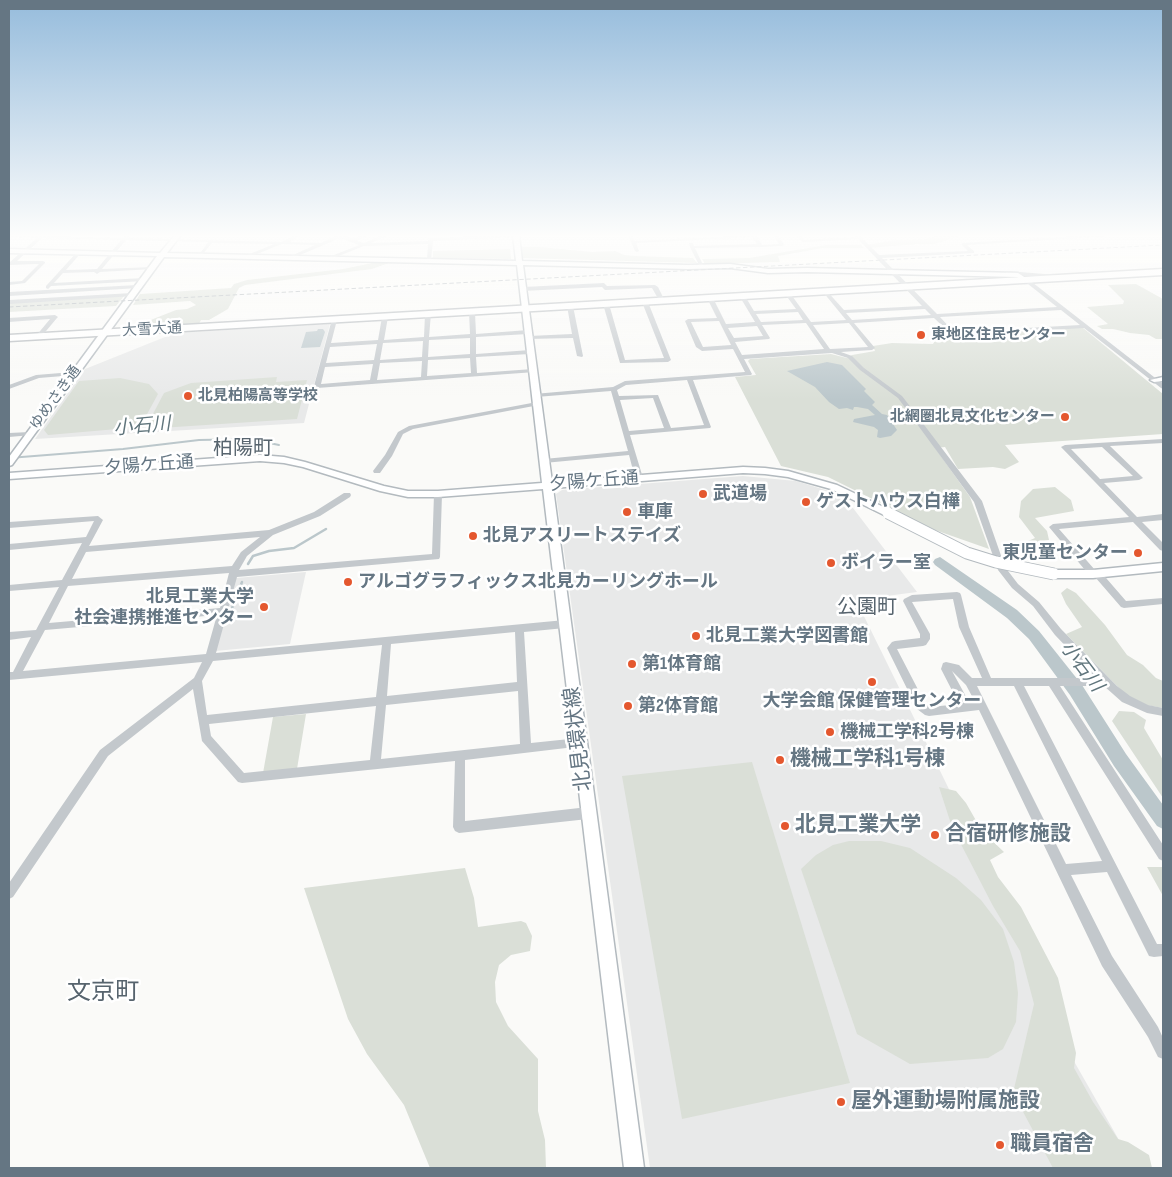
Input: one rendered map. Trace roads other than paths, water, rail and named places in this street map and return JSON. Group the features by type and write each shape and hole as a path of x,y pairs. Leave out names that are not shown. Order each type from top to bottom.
{"highway":[{"name":"大雪大通","path":"9,338 859,290"}],"street":[{"path":"9,294 82,290"},
{"path":"76,298 82,290"},
{"name":"ゆめさき通","path":"9,463 135,290"},
{"name":"北見環状線","path":"523,290 634,1168"},
{"path":"656,290 662,301"},
{"path":"909,290 953,334 1085,326"},
{"path":"1039,290 1163,387"},
{"path":"36,300 43,292"},
{"path":"741,357 872,348 826,292"},
{"path":"788,294 808,323 832,352 850,357 862,369 900,398 910,410 978,501 1001,568 1016,586 1036,604 1058,632 1126,699 1147,709 1163,712"},
{"path":"9,302 132,295"},
{"path":"732,340 768,338 743,297"},
{"path":"377,471 388,456 400,433 411,427 537,399 614,389 625,383 750,374 710,298"},
{"path":"606,304 622,362 668,360 645,302"},
{"path":"570,306 580,356"},
{"path":"842,312 925,307"},
{"path":"724,326 850,322 1063,308"},
{"path":"752,313 799,310"},
{"path":"472,312 474,375"},
{"path":"424,378 428,314"},
{"path":"9,320 55,317 39,336"},
{"path":"373,382 385,317"},
{"path":"721,319 688,321 699,347 702,349 736,347"},
{"path":"334,320 318,386 533,371"},
{"path":"328,345 473,335 575,336"},
{"path":"323,365 530,352"},
{"path":"9,387 38,376 73,374"},
{"path":"626,433 708,426 689,378"},
{"path":"1154,380 1163,379"},
{"path":"614,389 639,478"},
{"path":"616,398 656,396 668,430"},
{"path":"9,435 30,434"},
{"path":"1161,442 1066,447 1163,548"},
{"path":"1099,481 1139,478 1104,445"},
{"path":"544,461 631,454"},
{"name":"夕陽ケ丘通","path":"9,476 260,458 298,463 383,489 408,494 438,494 743,470 788,474 834,487 967,553 996,562 1054,574 1095,573 1163,567"},
{"path":"9,588 436,557 438,494"},
{"path":"9,893 104,753 197,681 210,656 221,611 234,572 244,554 270,533 317,514 347,495"},
{"path":"1163,516 1053,527 1124,605 1163,601"},
{"path":"9,525 95,518 99,520 41,630 12,676"},
{"path":"9,547 270,533"},
{"path":"982,705 929,712 921,706 892,648 895,645 923,642 925,639 908,601 912,598 957,595 964,627 988,681"},
{"path":"9,636 41,630 221,611"},
{"path":"12,676 565,624"},
{"path":"519,629 526,749"},
{"path":"375,764 387,640"},
{"path":"966,707 946,666 956,668 970,682 1071,870 1107,961 1158,1031 1163,1052"},
{"path":"197,681 206,738 242,778 460,757 580,743"},
{"path":"1016,681 1154,951 1163,950"},
{"path":"970,682 1107,682"},
{"path":"1058,682 1163,856"},
{"path":"204,720 522,686"},
{"path":"460,757 458,827 588,813"},
{"path":"1071,870 1110,866"}],"waterway":[{"name":"小石川","path":"9,458 123,449 199,440 250,439 279,445"},
{"path":"248,564 253,556 269,551 294,548 326,529"},
{"name":"小石川","path":"940,562 1012,614 1034,635 1076,690 1120,760 1163,820"},
{"path":"229,616 242,582"}],"railway":[{"path":"9,307 327,290"}],"place":[{"name":"東地区住民センター","path":"921,335"},
{"name":"北見柏陽高等学校","path":"188,396"},
{"name":"北網圏北見文化センター","path":"1065,417"},
{"name":"武道場","path":"703,494"},
{"name":"ゲストハウス白樺","path":"806,502"},
{"name":"車庫","path":"627,512"},
{"name":"北見アスリートステイズ","path":"473,536"},
{"name":"東児童センター","path":"1138,553"},
{"name":"ボイラー室","path":"831,563"},
{"name":"アルゴグラフィックス北見カーリングホール","path":"348,582"},
{"name":"北見工業大学 社会連携推進センター","path":"264,607"},
{"name":"北見工業大学図書館","path":"696,636"},
{"name":"第1体育館","path":"632,664"},
{"name":"大学会館 保健管理センター","path":"872,682"},
{"name":"第2体育館","path":"628,706"},
{"name":"機械工学科2号棟","path":"830,732"},
{"name":"機械工学科1号棟","path":"780,760"},
{"name":"北見工業大学","path":"785,826"},
{"name":"合宿研修施設","path":"935,835"},
{"name":"屋外運動場附属施設","path":"841,1102"},
{"name":"職員宿舎","path":"1000,1145"}],"district":[{"name":"柏陽町","path":"243,449"},
{"name":"公園町","path":"867,608"},
{"name":"文京町","path":"103,993"}]}
